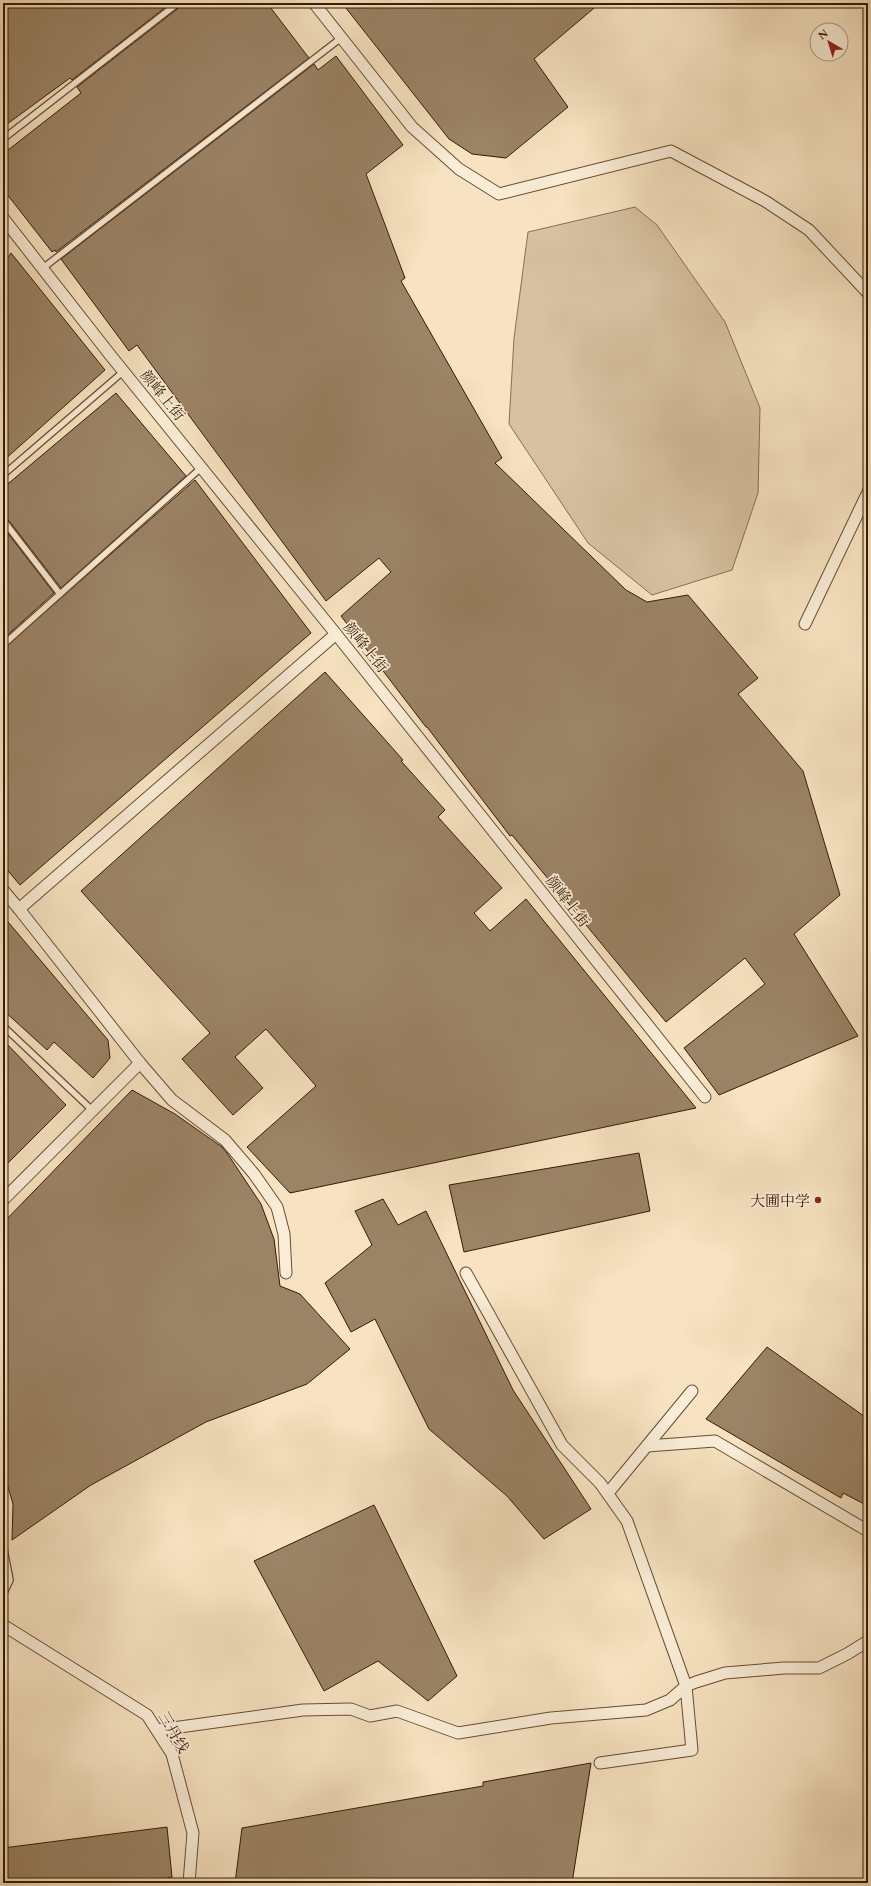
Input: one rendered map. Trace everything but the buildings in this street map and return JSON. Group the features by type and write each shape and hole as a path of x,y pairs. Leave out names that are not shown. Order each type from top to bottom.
{"street":[{"path":"314,3 412,127 459,169 499,194 671,151 765,201 809,230 868,293"},
{"name":"颜峰上街","path":"3,218 705,1097"},
{"path":"805,624 865,505 868,492"},
{"path":"19,909 336,634"},
{"path":"3,890 140,1063 172,1100 225,1140 254,1174 277,1207 284,1234 286,1273"},
{"path":"4,1196 140,1063"},
{"path":"466,1273 562,1445 600,1483 627,1521 686,1686 692,1750 600,1764"},
{"path":"608,1493 692,1391"},
{"path":"647,1446 715,1441 868,1531"},
{"name":"三丹线","path":"3,1625 148,1715 172,1754 194,1833 189,1883"},
{"path":"158,1730 303,1710 351,1709 370,1716 397,1712 458,1733 551,1718 646,1710 670,1700 686,1686 725,1673 819,1668 847,1654 868,1641"}],"lane":[{"path":"3,138 178,3"},
{"path":"43,268 342,38"},
{"path":"3,475 124,370"},
{"path":"3,645 202,467"},
{"path":"3,520 60,594"},
{"path":"3,1026 92,1110"},
{"path":"3,1544 10,1580 3,1595"}],"shaded area":[{"path":"635,207 657,225 725,322 760,408 758,493 732,570 652,595 588,543 509,424 514,338 528,232"}],"place":[{"name":"大圃中学","path":"818,1200"}]}
